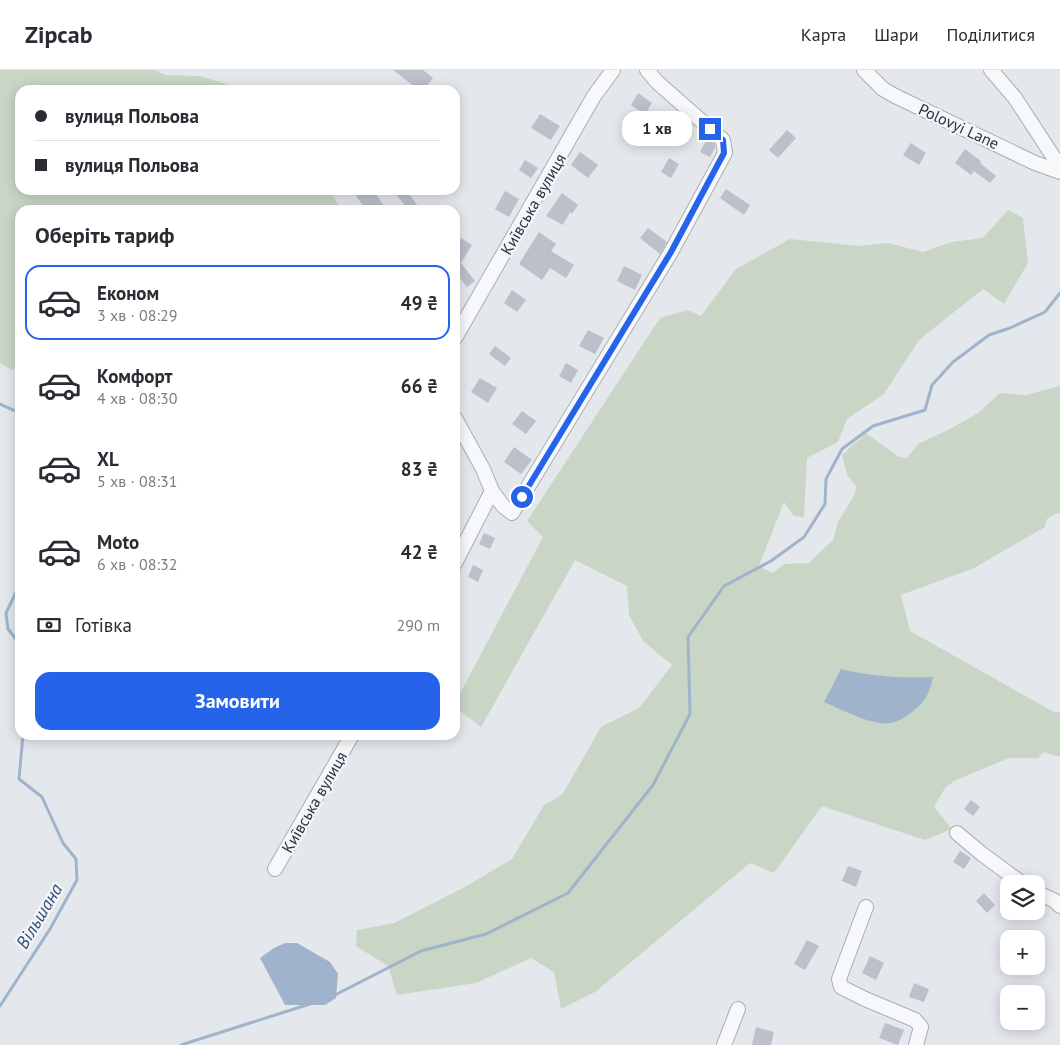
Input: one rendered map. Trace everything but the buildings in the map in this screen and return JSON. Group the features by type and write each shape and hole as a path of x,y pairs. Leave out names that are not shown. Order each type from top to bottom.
{"street":[{"name":"Київська вулиця","path":"460,329 594,96 612,70"},
{"path":"460,427 483,469 492,491 512,513 671,252 724,153 723,140 657,82 647,70"},
{"name":"Polovyi Lane","path":"864,70 883,89 895,96 1035,163 1060,172"},
{"path":"992,70 1015,98 1060,167"},
{"path":"460,553 492,491"},
{"name":"Київська вулиця","path":"275,869 349,740"},
{"path":"957,833 1011,875"},
{"path":"1045,896 1060,906"},
{"path":"866,907 839,979 841,987 865,1000 915,1020 920,1027 916,1045"},
{"path":"724,1045 738,1009"}],"green space":[{"path":"0,70 155,70 166,75 200,76 229,85 15,85 15,195 332,195 339,205 15,205 15,368 12,370 0,363"},
{"path":"1008,210 1023,218 1028,263 1004,304 983,289 919,340 884,394 847,419 838,442 807,458 804,517 794,516 784,502 759,566 773,573 784,564 809,563 833,540 838,522 855,494 856,486 847,475 842,455 866,433 899,457 907,458 918,444 978,413 1000,393 1026,395 1060,386 1060,514 1057,513 1047,519 1045,527 974,568 901,595 910,631 1054,712 1060,712 1060,757 1044,752 1038,758 1009,758 954,781 945,788 934,807 952,829 925,840 822,806 774,873 750,863 595,992 561,1009 554,972 531,958 476,983 397,995 388,966 356,946 357,930 394,923 463,888 512,859 544,805 562,795 601,727 639,708 672,665 643,641 629,615 627,586 575,560 481,727 460,711 460,694 543,537 527,521 660,318 688,310 701,316 736,269 790,239 859,246 888,243 923,252 952,242 983,238"}],"water":[{"path":"841,669 887,676 933,677 928,694 917,708 901,719 890,723 883,723 857,716 824,702"},
{"path":"285,943 297,943 330,962 338,974 336,998 325,1005 285,1005 260,958"}],"waterway":[{"path":"333,996 421,951 486,934 568,893 653,785 690,714 688,637 724,586 771,561 804,537 825,504 826,479 842,449 873,426 925,410 932,385 953,362 989,335 1010,328 1045,312 1060,293"},
{"name":"Вільшана","path":"0,404 15,411"},
{"name":"Вільшана","path":"15,594 6,613 8,629 15,638"},
{"name":"Вільшана","path":"0,1006 50,929 77,880 76,859 63,843 42,797 19,779 23,740"},
{"path":"181,1045 313,1003"}],"route":[{"path":"522,497 671,252 724,153 723,140 710,129"}]}
